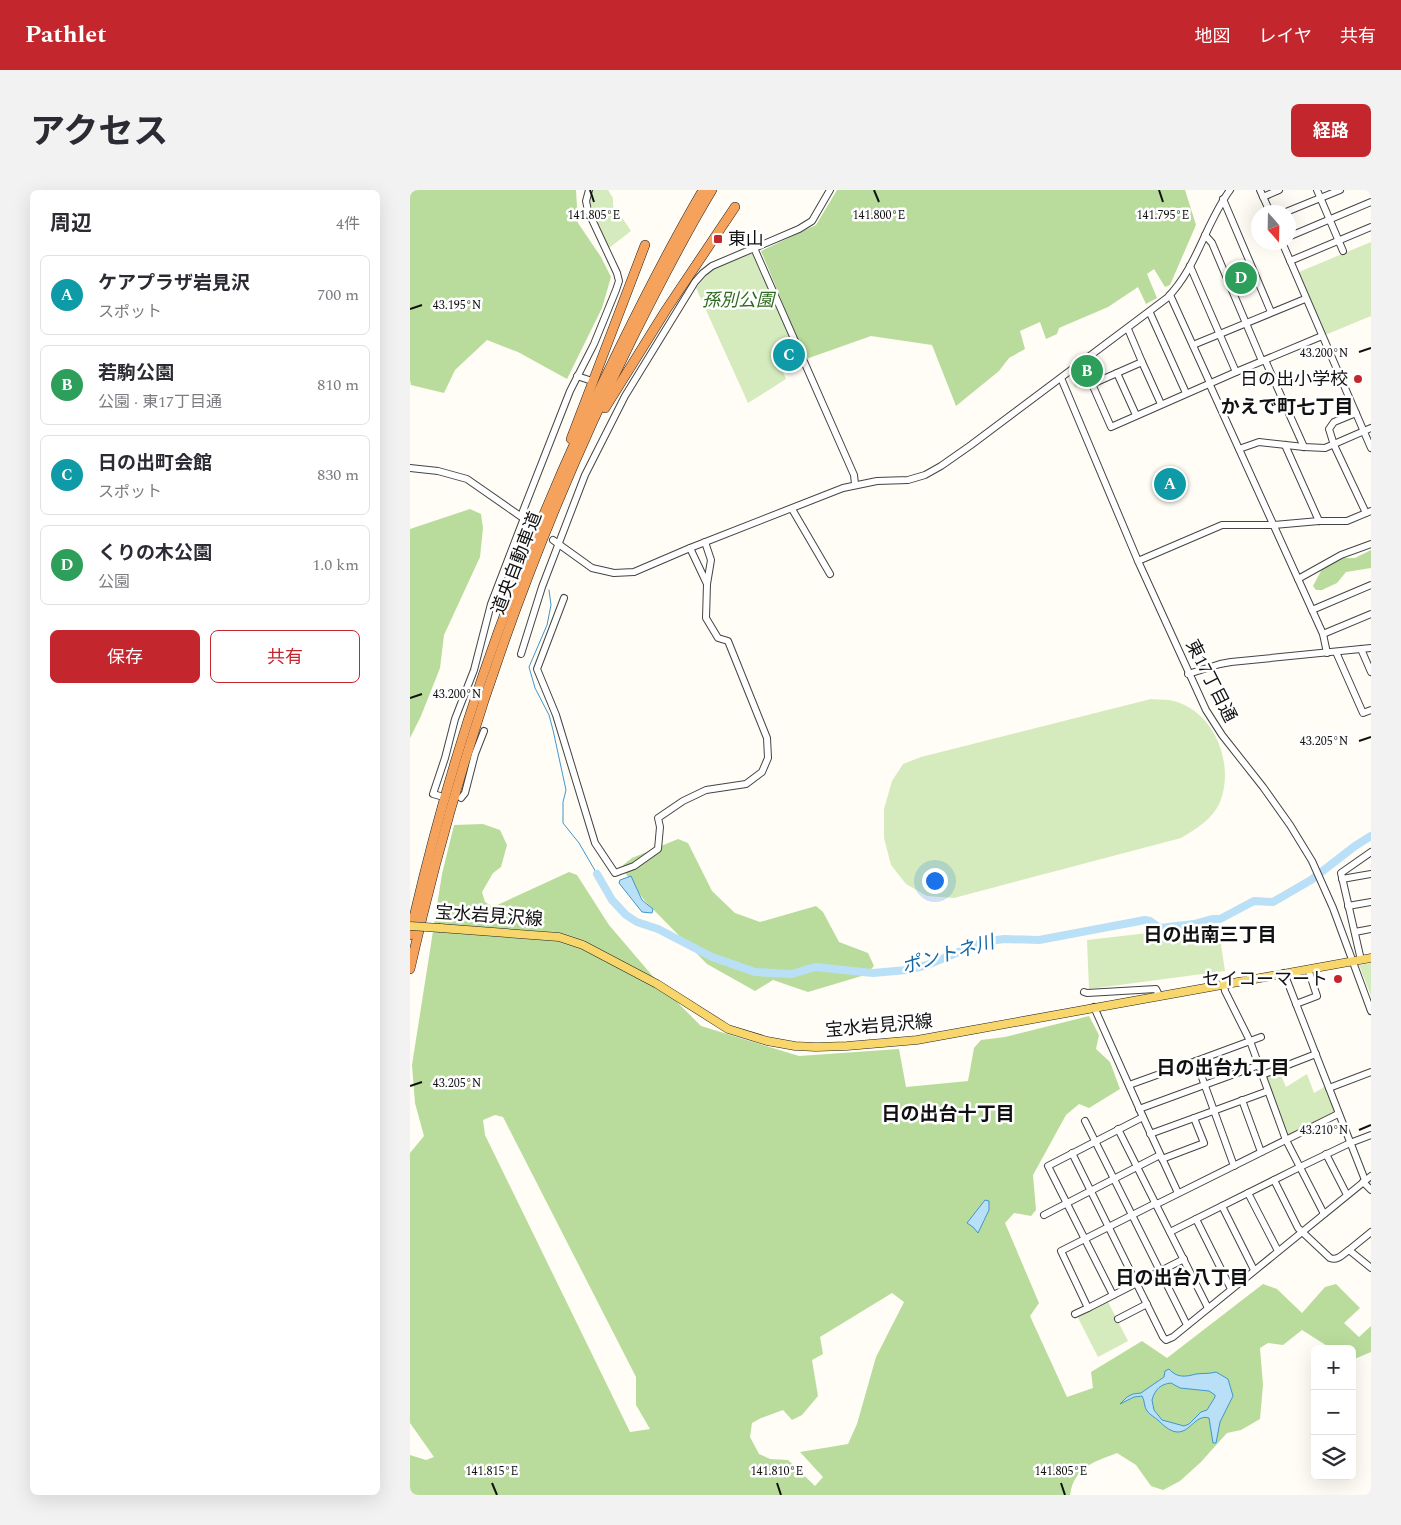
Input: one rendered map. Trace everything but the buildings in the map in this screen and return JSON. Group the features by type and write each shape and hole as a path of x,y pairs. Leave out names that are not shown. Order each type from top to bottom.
{"highway":[{"name":"道央自動車道","path":"410,935 441,814 466,732 513,592 545,512 602,383 644,298 703,190"},
{"name":"道央自動車道","path":"410,970 441,843 472,734 520,595 578,454 609,385 647,309 712,190"},
{"path":"578,454 616,388 735,207"},
{"path":"545,512 564,456 645,245"}],"main road":[{"name":"宝水岩見沢線","path":"410,926 559,937 583,945 657,984 728,1029 768,1041 795,1046 847,1046 917,1040 1371,958"}],"street":[{"path":"440,796 433,794 455,719 474,670 491,604 577,376 594,344 616,290 618,281 614,265 588,210 586,202 589,190"},
{"path":"521,654 556,542 585,475 625,396 692,286 712,266 799,229 812,221 830,190"},
{"path":"556,542 592,568 614,573 634,572 705,542 855,484 877,481 901,481 925,475 941,466 1128,329 1170,295 1190,266 1223,199 1230,190"},
{"path":"1267,205 1262,193 1279,190"},
{"path":"1317,190 1343,251"},
{"path":"1296,208 1340,190"},
{"path":"1223,199 1271,312"},
{"path":"1296,234 1371,202"},
{"path":"1290,262 1371,227"},
{"path":"1205,235 1212,243 1246,323 1304,448"},
{"path":"754,248 854,475 855,484"},
{"path":"1285,250 1371,448"},
{"path":"1190,266 1236,372"},
{"path":"1170,295 1323,634 1327,653"},
{"path":"1193,345 1305,299"},
{"path":"1150,312 1186,393"},
{"path":"1128,329 1161,404"},
{"path":"1142,362 1092,384 1112,427 1186,393 1322,336"},
{"path":"1117,373 1136,415"},
{"path":"577,376 589,380"},
{"name":"東17丁目通","path":"1061,378 1188,674 1206,710 1222,735 1264,787 1312,861 1357,961 1371,1011"},
{"path":"618,393 625,396"},
{"path":"1138,561 1222,524 1274,525 1319,521 1347,521 1368,512 1334,445 1329,429 1331,424 1356,412"},
{"path":"1239,449 1259,442 1304,448 1320,448 1334,445 1371,428"},
{"path":"1285,445 1319,521"},
{"path":"410,468 438,471 467,479 533,525"},
{"path":"792,509 830,574"},
{"path":"564,598 537,669 556,715 595,843 615,873 634,866 658,849 660,827 658,818 683,801 706,790 746,784 762,772 768,758 767,738 732,649 728,640 718,638 706,618 706,584 712,560 705,542"},
{"path":"1298,579 1341,555 1371,544"},
{"path":"690,548 706,584"},
{"path":"1312,610 1371,586"},
{"path":"1323,634 1371,614"},
{"path":"1188,674 1231,662 1371,648"},
{"path":"1361,650 1371,672"},
{"path":"1336,652 1363,713 1371,710"},
{"path":"461,798 465,793 475,754 484,731"},
{"path":"1357,961 1355,932 1341,873 1371,852"},
{"path":"1342,879 1371,874"},
{"path":"1348,906 1371,902"},
{"path":"1355,932 1371,929"},
{"path":"1296,1004 1317,996 1308,969"},
{"path":"1284,973 1338,1114 1371,1190"},
{"path":"1224,985 1225,991 1250,1041 1286,1140 1324,1214"},
{"path":"1084,992 1156,989 1159,995"},
{"path":"1094,1007 1178,1194"},
{"path":"1129,1085 1261,1037"},
{"path":"1262,1075 1316,1054"},
{"path":"1196,1061 1234,1166"},
{"path":"1139,1109 1259,1065"},
{"path":"1329,1088 1371,1072"},
{"path":"1150,1134 1268,1091"},
{"path":"1242,1100 1261,1152"},
{"path":"1088,1308 1061,1251 1338,1114"},
{"path":"1113,1295 1048,1166 1143,1117"},
{"path":"1044,1215 1138,1167 1161,1157 1204,1143 1194,1118"},
{"path":"1085,1121 1187,1325"},
{"path":"1118,1129 1208,1308"},
{"path":"1170,1232 1326,1154 1371,1135"},
{"path":"1072,1153 1165,1339 1170,1338 1187,1325 1366,1180"},
{"path":"1326,1154 1347,1196"},
{"path":"1274,1180 1302,1232 1333,1259 1339,1258 1371,1232"},
{"path":"1248,1193 1278,1251"},
{"path":"1222,1206 1254,1270"},
{"path":"1196,1219 1231,1289"},
{"path":"1349,1250 1371,1268"},
{"path":"1075,1314 1184,1259"},
{"path":"1118,1319 1147,1304"}],"green space":[{"path":"410,190 576,190 578,223 601,257 611,277 602,308 567,379 518,352 487,340 455,370 444,393 411,385"},
{"path":"592,190 608,190 613,198 616,213 621,216 631,231 609,248 591,212 590,197"},
{"path":"837,190 1185,190 1196,225 1170,285 1165,287 1154,269 1147,274 1157,298 1146,304 1138,287 1108,307 1059,328 1057,334 1046,339 1040,322 1020,331 1025,349 1009,358 999,371 956,406 932,345 871,336 806,359 761,251 816,225"},
{"path":"1371,242 1371,316 1325,335 1299,272"},
{"name":"孫別公園","path":"752,253 792,342 774,351 786,379 748,403 696,288 713,268"},
{"path":"1250,264 1258,282 1233,292 1225,273"},
{"path":"1090,365 1096,380 1075,387 1072,378"},
{"path":"470,509 481,514 483,528 480,557 444,635 440,668 410,738 410,529"},
{"path":"1371,550 1371,568 1346,572 1337,583 1322,590 1316,590 1313,586 1322,569 1329,564 1343,558 1355,558"},
{"path":"1151,699 1174,701 1188,707 1201,716 1211,728 1223,757 1224,787 1220,802 1213,814 1192,831 1181,838 954,898 927,896 906,884 891,865 884,838 884,809 892,781 903,764 921,757"},
{"path":"483,824 500,830 507,845 501,867 493,873 482,892 485,902 493,907 569,872 577,875 609,925 662,987 701,1026 799,1056 899,1049 906,1087 968,1081 974,1048 981,1040 1005,1037 1089,1016 1099,1035 1096,1049 1110,1062 1120,1089 1089,1108 1079,1104 1066,1115 1033,1175 1036,1210 1031,1216 1014,1213 1005,1223 1039,1303 1030,1316 1067,1397 1093,1388 1091,1372 1142,1341 1167,1358 1263,1284 1277,1289 1302,1313 1325,1287 1336,1284 1360,1308 1344,1323 1359,1337 1371,1326 1371,1352 1356,1358 1356,1345 1326,1345 1302,1330 1283,1345 1268,1343 1260,1348 1263,1385 1260,1419 1241,1430 1227,1433 1201,1462 1180,1481 1163,1490 1151,1486 1136,1465 1117,1453 1086,1467 1076,1478 1070,1495 410,1495 410,1455 426,1460 434,1457 410,1423 410,1153 424,1136 415,1103 412,1065 442,874 454,825","holes":["495,1115 503,1117 636,1377 636,1405 650,1429 630,1432 485,1135 483,1120","892,1293 904,1302 876,1357 857,1424 848,1444 800,1452 823,1477 815,1486 788,1460 770,1459 759,1454 750,1437 752,1423 783,1410 792,1420 802,1415 818,1396 812,1360 823,1354 820,1337"]},
{"path":"678,839 688,843 712,891 735,913 760,922 816,906 823,912 839,942 868,953 874,966 865,975 808,992 773,980 755,991 707,964 644,900 626,874 623,865 632,858"},
{"path":"1218,925 1225,971 1089,989 1087,940"},
{"path":"1371,963 1371,996 1359,965"},
{"path":"1279,1071 1286,1087 1307,1074 1314,1093 1326,1086 1337,1113 1286,1138 1264,1076"},
{"path":"1107,1300 1128,1341 1098,1357 1077,1316"}],"water":[{"path":"631,876 642,900 653,909 652,913 642,912 619,883 620,880"},
{"path":"985,1200 989,1201 989,1210 978,1233 967,1223"},
{"path":"1169,1369 1175,1374 1185,1376 1216,1372 1228,1379 1233,1396 1220,1422 1216,1443 1213,1443 1209,1418 1198,1420 1188,1428 1176,1432 1168,1429 1148,1412 1142,1396 1134,1397 1120,1404 1127,1397 1141,1393 1164,1377 1165,1371","holes":["1171,1383 1180,1388 1209,1391 1215,1395 1207,1410 1201,1412 1189,1424 1184,1426 1162,1420 1154,1410 1152,1400 1157,1390 1164,1385"]}],"waterway":[{"name":"ポントネ川","path":"549,590 551,605 547,625 529,667 535,688 549,715 553,730 566,790 563,802 563,823 579,843 597,874"},
{"name":"ポントネ川","path":"597,874 612,900 626,915 712,957 755,972 792,974 815,967 873,973 907,970 927,965 983,942 1004,939 1039,940 1145,920 1160,928 1220,919 1254,901 1273,902 1311,880 1371,836"}],"place":[{"name":"東山","path":"718,239"},
{"name":"くりの木公園","path":"1241,278"},
{"name":"日の出町会館","path":"789,355"},
{"name":"若駒公園","path":"1087,371"},
{"name":"日の出小学校","path":"1358,379"},
{"name":"ケアプラザ岩見沢","path":"1170,484"},
{"name":"セイコーマート","path":"1338,979"}],"district":[{"name":"かえで町七丁目","path":"1287,407"},
{"name":"日の出南三丁目","path":"1210,935"},
{"name":"日の出台九丁目","path":"1223,1068"},
{"name":"日の出台十丁目","path":"948,1114"},
{"name":"日の出台八丁目","path":"1182,1278"}]}
